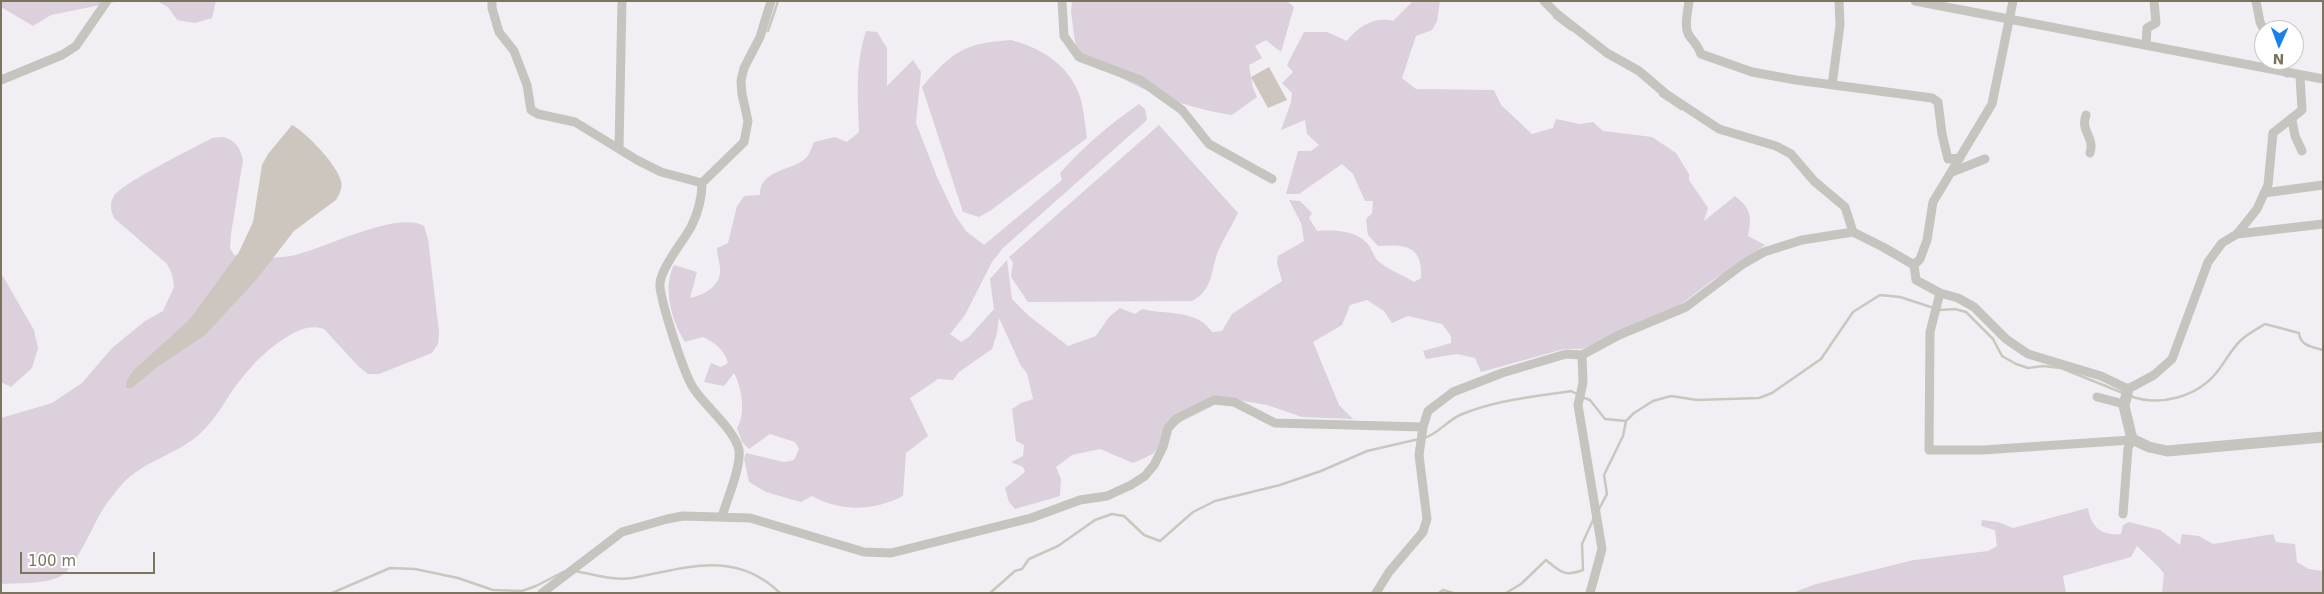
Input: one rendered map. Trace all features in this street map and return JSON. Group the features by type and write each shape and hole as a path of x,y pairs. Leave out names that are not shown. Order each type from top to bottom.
{"street":[{"path":"1,80 62,55 76,46 107,1"},
{"path":"492,1 492,8 499,32 514,51 527,85 531,110 538,114 575,122 637,160 661,172 702,183"},
{"path":"619,148 622,1"},
{"path":"722,517 737,467 739,451 735,440 692,388 671,328 660,287 661,277 695,218 701,202 702,183 744,142 748,121 741,81 744,68 760,37 771,1"},
{"path":"1062,1 1064,36 1079,57 1140,80 1182,110 1209,144 1272,179"},
{"path":"1544,1 1607,53 1640,71 1666,94 1718,129 1776,146 1791,154 1814,181 1845,207 1853,232"},
{"path":"1554,11 1558,1"},
{"path":"1690,1 1686,27 1689,36 1696,41 1701,54 1752,72 1932,98 1938,102 1942,134 1948,159 1960,158"},
{"path":"1832,85 1840,25 1839,1"},
{"path":"1915,1 2323,79"},
{"path":"1914,265 1920,259 1927,240 1933,202 1992,104 2013,1"},
{"path":"2146,45 2147,28 2156,22 2154,1"},
{"path":"2256,1 2260,20"},
{"path":"2238,234 2256,209 2268,186 2273,133 2292,120 2302,110 2300,76"},
{"path":"2086,115 2084,128 2091,143 2090,153"},
{"path":"2292,120 2295,136 2302,151"},
{"path":"1952,172 1985,159"},
{"path":"2264,193 2323,186"},
{"path":"2123,514 2128,448 2131,440 2124,404 2128,389 2154,375 2172,360 2208,262 2222,243 2238,234 2323,224"},
{"path":"1376,593 1389,572 1424,532 1428,519 1418,455 1423,427 1428,411 1453,392 1502,373 1566,354 1582,355 1619,335 1686,307 1743,264 1764,252 1802,240 1853,232 1884,247 1914,265"},
{"path":"1914,265 1916,280 1940,293 1958,298 1974,307 2006,339 2028,354 2101,376 2128,389"},
{"path":"1940,293 1930,332 1928,450 1982,450 2131,440 2167,451 2323,437"},
{"path":"1582,355 1583,383 1578,405 1602,549 1590,593"},
{"path":"2096,396 2124,404"},
{"path":"542,593 622,532 683,516 750,518 864,552 892,553 1031,518 1080,500 1107,496 1145,476 1154,465 1163,447 1168,428 1176,418 1214,400 1234,402 1275,423 1423,427"}],"shaded area":[{"path":"1,1 120,1 51,15 33,26 1,7"},
{"path":"157,1 216,1 212,18 195,23 177,20 168,7"},
{"path":"1072,1 1287,1 1294,7 1281,52 1266,40 1255,46 1262,58 1249,65 1253,88 1257,97 1232,115 1191,106 1150,92 1112,73 1076,49 1071,12"},
{"path":"1413,1 1440,1 1437,21 1432,30 1416,36 1402,78 1416,89 1494,90 1501,105 1532,134 1553,128 1556,119 1580,124 1593,122 1603,131 1652,137 1676,153 1689,174 1689,180 1708,208 1704,221 1735,196 1749,213 1748,236 1765,245 1680,305 1582,349 1564,349 1481,372 1475,358 1457,354 1426,359 1423,351 1451,343 1451,336 1442,324 1408,316 1392,323 1384,311 1367,300 1350,305 1342,325 1313,342 1339,405 1353,419 1302,417 1267,405 1232,399 1199,406 1174,428 1153,454 1133,463 1100,449 1072,455 1056,467 1061,479 1060,496 1015,509 1009,502 1005,488 1025,472 1023,467 1011,462 1023,456 1024,445 1016,441 1012,409 1021,403 1033,399 1027,373 1021,366 999,318 992,349 959,372 953,380 938,379 910,398 928,436 906,453 903,496 880,505 858,508 846,507 812,496 801,502 766,492 749,482 744,458 746,453 784,462 794,460 799,449 795,442 770,434 749,449 742,442 737,428 740,422 742,401 737,379 734,373 724,386 704,382 711,363 721,367 728,363 718,347 703,337 685,342 676,325 670,304 670,274 674,265 697,272 690,298 700,295 713,287 720,273 717,248 728,243 737,206 744,196 760,195 761,186 765,180 771,175 801,162 807,157 814,142 835,137 847,142 859,132 859,68 862,43 866,31 877,32 887,48 887,86 913,60 921,72 916,123 937,177 955,215 966,231 984,245 1062,180 1060,173 1097,136 1139,104 1145,109 1147,120 1003,248 992,262 965,315 950,334 961,342 969,337 994,309 990,279 1007,260 1012,299 1029,316 1068,346 1096,336 1109,317 1120,308 1135,314 1142,309 1190,316 1206,325 1212,332 1222,331 1232,314 1282,281 1277,263 1278,256 1304,241 1301,223 1289,200 1300,201 1312,213 1309,218 1317,231 1336,231 1356,235 1366,242 1377,260 1383,265 1414,282 1421,278 1421,267 1415,253 1404,247 1378,246 1368,235 1366,219 1372,213 1373,201 1365,201 1353,174 1342,164 1299,194 1286,194 1298,151 1311,151 1319,145 1307,134 1305,120 1281,130 1291,102 1292,93 1282,83 1293,72 1287,65 1304,32 1327,32 1347,41 1356,31 1373,21 1393,21"},
{"path":"1011,40 1034,48 1044,54 1071,78 1081,100 1087,138 990,211 979,217 963,212 922,87 942,65 960,52 981,44"},
{"path":"1269,67 1287,100 1268,108 1251,77"},
{"path":"292,125 321,150 334,167 341,181 336,200 294,231 256,280 205,335 156,368 132,388 126,388 127,380 134,370 190,319 239,252 253,222 262,165 268,154"},
{"path":"1159,125 1238,213 1218,251 1208,285 1204,291 1192,301 1028,302 1011,277 1013,262 1009,257"},
{"path":"224,137 237,146 243,160 231,234 230,248 234,255 266,258 292,256 381,226 412,223 424,226 428,239 439,332 438,344 432,353 379,374 368,374 358,366 324,329 314,327 299,330 269,350 248,370 214,418 195,438 140,469 124,482 103,509 67,571 55,579 32,583 1,584 1,418 52,403 82,383 112,348 145,321 163,311 174,287 172,274 167,264 114,218 111,210 111,201 120,190 144,175 212,138"},
{"path":"1,273 34,330 38,348 32,368 11,387 1,382"},
{"path":"2088,508 2094,525 2103,532 2121,534 2123,525 2129,522 2160,530 2180,545 2182,534 2199,536 2213,544 2273,534 2276,542 2295,544 2297,562 2309,569 2323,571 2323,593 2162,593 2164,574 2137,546 2131,557 2063,576 2066,593 1792,593 1816,584 1914,560 1988,551 1997,546 1995,530 1981,526 1982,520 1998,522 2013,528"}],"waterway":[{"path":"768,31 778,1"},
{"path":"1554,17 1571,30"},
{"path":"1660,95 1681,109"},
{"path":"1599,509 1607,494 1604,475 1623,436 1626,421 1634,413 1653,401 1671,396 1697,400 1759,398 1772,393 1821,359 1853,312 1880,295 1900,297 1940,310 1955,309 1966,312 1993,339 2002,356 2016,364 2028,368 2043,366 2061,368 2123,393"},
{"path":"2130,396 2142,399 2165,400 2177,398 2199,388 2217,372 2240,341 2265,324 2299,333 2304,343 2323,350"},
{"path":"1424,438 1434,434 1460,415 1473,410 1514,400 1571,391 1577,394"},
{"path":"1582,397 1590,400 1605,419 1626,421"},
{"path":"990,593 1015,571 1022,569 1029,559 1058,546 1095,520 1112,514 1124,516 1144,535 1160,541 1193,512 1215,501 1280,485 1321,471 1367,451 1419,439"},
{"path":"1506,593 1521,584 1546,560 1563,572 1571,573 1583,570 1582,544 1594,518"},
{"path":"575,571 625,579 691,567 709,565 728,566 763,579 780,593"},
{"path":"332,593 390,568 415,569 458,578 493,590 522,591 563,572"},
{"path":"1439,593 1443,590 1453,593"}]}
